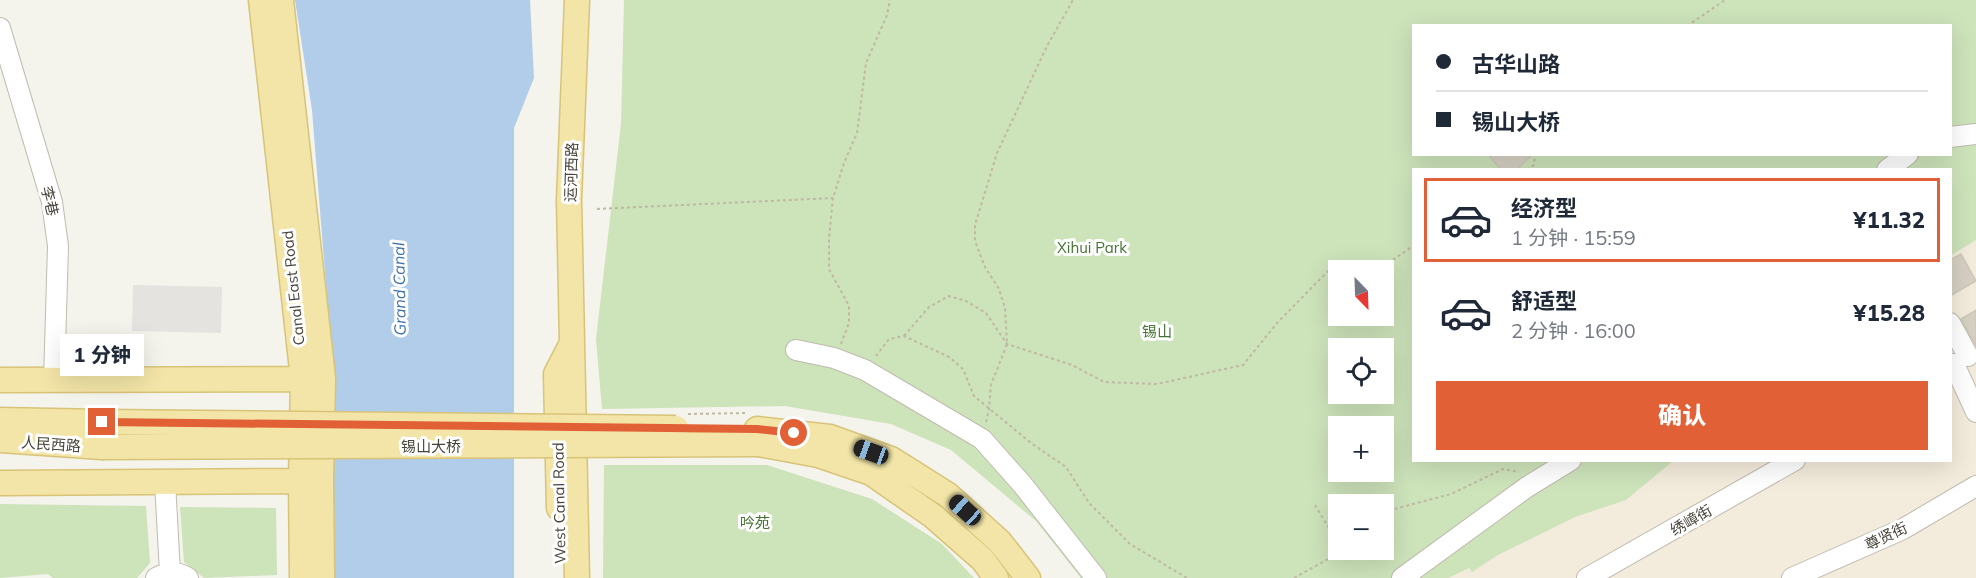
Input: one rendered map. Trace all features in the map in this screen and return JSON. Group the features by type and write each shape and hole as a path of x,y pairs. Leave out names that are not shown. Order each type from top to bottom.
{"main road":[{"name":"Canal East Road","path":"261,0 303,379 302,578"},
{"name":"Canal East Road","path":"281,0 323,378 322,578"},
{"name":"运河西路","path":"572,343 569,200 577,0"},
{"name":"West Canal Road","path":"561,578 556,374 572,343"},
{"name":"West Canal Road","path":"572,343 578,578"},
{"path":"0,380 303,379"},
{"name":"人民西路","path":"0,420 102,422"},
{"name":"锡山大桥","path":"102,422 758,437"},
{"path":"758,437 871,473 933,516 983,560 996,578"},
{"path":"758,437 830,437 891,459 948,495 1000,542 1028,578"},
{"name":"锡山大桥","path":"102,447 758,437"},
{"name":"人民西路","path":"0,440 102,447"},
{"path":"0,483 301,481"}],"street":[{"name":"李巷","path":"0,28 52,202 58,246 54,381"},
{"path":"1952,137 1976,134"},
{"path":"1890,168 1905,156"},
{"path":"1952,329 1976,412"},
{"path":"796,350 834,358 865,370 982,439 1022,484 1096,578"},
{"path":"1402,578 1527,487 1568,462"},
{"name":"绣嶂街","path":"1587,578 1791,462"},
{"path":"165,482 172,576"},
{"name":"尊贤街","path":"1792,578 1903,529 1976,486"}],"path":[{"path":"834,358 849,323 849,306 829,269 833,198 844,163 857,133 866,63 887,15 890,0"},
{"path":"982,439 990,410 991,385 1007,344 1005,308 999,290 985,267 975,241 975,225 997,153 1047,46 1073,0"},
{"path":"1690,24 1725,0"},
{"path":"597,209 833,198"},
{"path":"1393,260 1412,247"},
{"path":"904,336 929,307 949,296 986,313 1007,344 1072,365 1104,382 1158,384 1243,365 1278,322 1328,271"},
{"path":"865,370 889,339 904,336 949,357 963,369 974,396 1031,443 1066,467 1089,503 1130,544 1187,578"},
{"path":"1394,509 1451,494 1503,469 1546,476"},
{"path":"1315,505 1328,526"},
{"path":"1294,578 1328,559"}],"shaded area":[{"path":"1976,240 1976,578 1417,578 1459,557 1472,571 1630,462 1952,462 1952,255"},
{"path":"133,285 222,287 221,333 132,331"}],"green space":[{"name":"Xihui Park","path":"624,0 1976,0 1976,240 1952,255 1952,168 1412,168 1412,462 1672,462 1626,500 1575,517 1498,555 1472,572 1469,568 1448,578 1081,578 1036,521 951,450 891,424 785,406 602,409 596,339 621,124"},
{"name":"吟苑","path":"604,465 767,465 872,499 942,544 974,578 603,578"},
{"path":"0,504 146,506 150,563 137,578 53,578 48,574 0,578"},
{"path":"180,507 276,508 277,575 204,578 184,562"}],"water":[{"name":"Grand Canal","path":"295,0 530,0 534,78 514,128 514,578 334,578 332,361 312,110"}],"building":[{"path":"1490,156 1531,156 1518,168 1499,168"},
{"path":"1961,254 1976,281 1952,295 1952,259"},
{"path":"1976,310 1976,346 1961,319"}],"route":[{"path":"102,422 757,429 794,433"}],"park label":[{"name":"锡山","path":"1157,331"}]}
